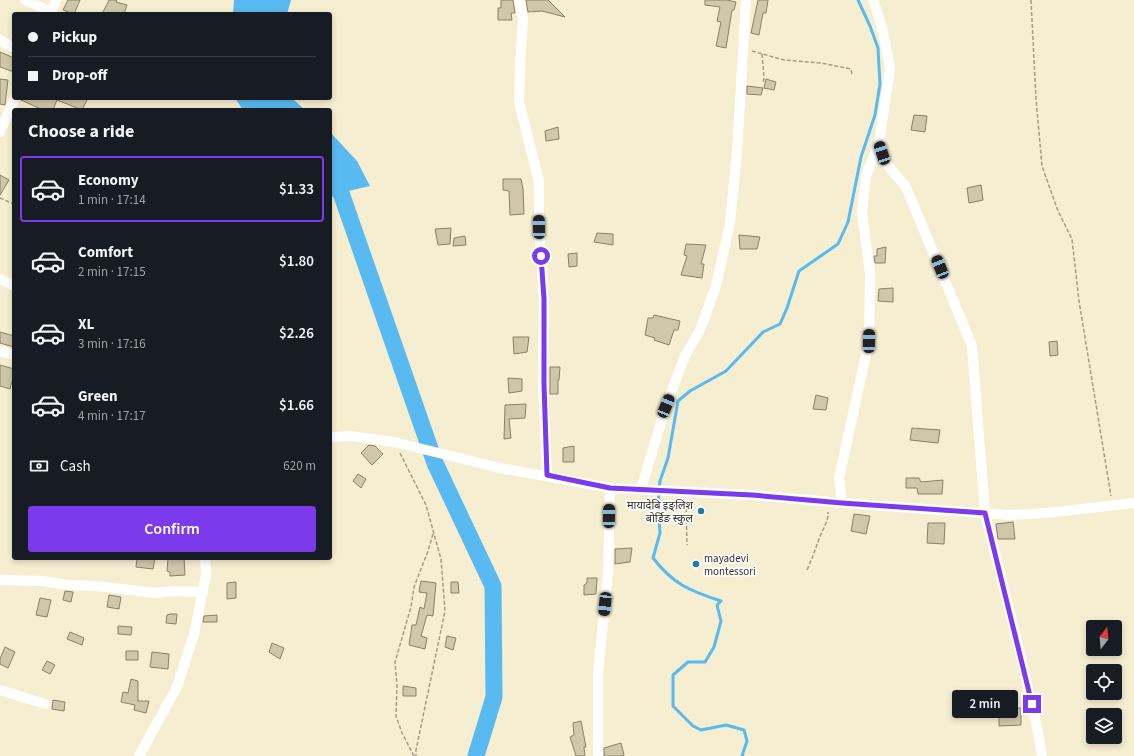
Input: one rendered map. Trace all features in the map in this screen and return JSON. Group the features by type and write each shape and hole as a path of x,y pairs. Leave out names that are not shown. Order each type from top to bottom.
{"street":[{"path":"25,0 49,12"},
{"path":"51,12 56,0"},
{"path":"519,0 523,20 519,102 539,182 539,227 544,299 544,384 547,475"},
{"path":"646,490 666,406 685,356 700,330 716,286 730,223 737,152 746,0"},
{"path":"842,503 839,478 853,420 869,341 870,273 862,212 866,176 879,143 890,68 882,27 873,0"},
{"path":"0,40 12,47"},
{"path":"0,132 12,112"},
{"path":"879,143 885,162 906,187 972,346 985,513 1023,668 1042,756"},
{"path":"0,279 12,285"},
{"path":"0,351 12,354"},
{"path":"332,437 350,436 399,443 500,468 547,475 610,488 752,495 826,502 1010,515 1046,513 1134,503"},
{"path":"598,756 598,673 608,572 610,488"},
{"path":"139,756 176,688 194,634 206,576 205,560"},
{"path":"0,580 42,581 155,593 172,591 203,592"},
{"path":"0,690 45,704"}],"path":[{"path":"1031,0 1036,99 1042,166 1058,211 1072,239 1079,301 1112,506"},
{"path":"742,50 784,60 821,62 851,69 852,74"},
{"path":"762,54 763,83"},
{"path":"0,198 12,203"},
{"path":"399,443 426,504 441,559 445,610 415,756"},
{"path":"687,492 687,545"},
{"path":"807,570 815,554 819,539 829,516 826,502"},
{"path":"415,756 402,734 396,716 397,686 395,662 411,607 414,587 428,551 433,532"}],"water":[{"path":"234,0 291,0 288,12 233,12"},
{"path":"236,100 294,100 303,108 242,108"},
{"path":"332,134 357,161 370,186 332,195"}],"building":[{"path":"68,0 80,0 75,12 63,10"},
{"path":"109,0 117,0 116,2 127,5 125,12 103,12"},
{"path":"501,0 513,0 515,13 511,13 512,20 498,20 498,8 501,8"},
{"path":"526,0 548,0 565,17 542,11 528,12"},
{"path":"705,0 727,0 736,2 734,10 732,10 726,48 716,46 721,22 717,21 720,7 705,5"},
{"path":"758,0 768,0 766,13 763,13 759,35 751,33"},
{"path":"0,52 12,57 12,71 0,67"},
{"path":"0,79 8,80 5,105 0,104"},
{"path":"766,79 776,82 774,90 764,88"},
{"path":"747,86 763,88 761,95 747,94"},
{"path":"21,100 57,100 54,108 39,108"},
{"path":"57,100 87,100 83,108 77,108"},
{"path":"914,115 927,116 925,132 911,130"},
{"path":"558,127 559,139 546,141 545,131"},
{"path":"0,175 9,180 0,195"},
{"path":"503,179 521,179 524,214 510,215 509,191 503,190"},
{"path":"981,185 983,200 969,203 967,188"},
{"path":"451,228 450,244 438,245 435,229"},
{"path":"597,233 613,234 613,245 594,242"},
{"path":"739,235 760,237 757,249 740,249"},
{"path":"465,236 466,245 453,246 454,238"},
{"path":"686,244 706,245 701,264 704,264 702,278 681,275 687,256 684,255"},
{"path":"886,247 885,263 875,263 874,256 877,256 877,249"},
{"path":"577,253 577,266 569,267 568,254"},
{"path":"893,288 893,302 878,301 879,289"},
{"path":"654,315 680,321 678,330 674,330 669,345 645,335 648,318 653,318"},
{"path":"0,332 12,335 12,346 0,343"},
{"path":"513,337 529,337 527,352 514,354"},
{"path":"1057,341 1058,355 1050,356 1049,342"},
{"path":"0,365 12,368 12,382 10,389 0,386"},
{"path":"550,367 560,367 558,394 550,394"},
{"path":"508,378 522,379 522,391 509,393"},
{"path":"816,395 828,398 826,410 813,409"},
{"path":"526,404 525,418 509,419 511,438 504,439 505,405"},
{"path":"912,428 940,430 938,443 910,440"},
{"path":"369,445 375,446 383,454 372,465 361,453"},
{"path":"574,446 574,462 563,462 563,448"},
{"path":"358,474 366,479 361,488 353,481"},
{"path":"906,478 919,478 921,482 943,480 942,494 918,494 917,488 906,488"},
{"path":"854,514 870,516 866,534 851,531"},
{"path":"1013,522 1015,539 998,539 996,524"},
{"path":"928,523 945,523 944,544 927,543"},
{"path":"632,548 630,562 615,564 615,549"},
{"path":"137,560 155,560 153,569 136,567"},
{"path":"168,560 184,560 185,575 170,576 170,572 167,571"},
{"path":"587,578 597,578 596,594 584,595 584,585 587,583"},
{"path":"421,581 436,583 433,616 427,615 421,636 427,638 425,649 409,645 412,625 416,625 420,607 424,609 427,593 419,592"},
{"path":"236,582 236,598 227,599 227,583"},
{"path":"451,582 458,582 459,593 451,593"},
{"path":"65,591 73,592 71,602 63,600"},
{"path":"109,595 121,597 119,609 107,607"},
{"path":"40,598 51,600 47,617 36,615"},
{"path":"177,614 176,624 166,623 167,615"},
{"path":"217,615 217,622 203,622 204,616"},
{"path":"118,626 132,627 131,635 118,634"},
{"path":"70,632 84,638 82,645 67,639"},
{"path":"447,636 456,638 453,650 445,647"},
{"path":"272,643 284,648 280,659 269,652"},
{"path":"5,647 15,652 8,668 0,664 0,659"},
{"path":"126,651 138,651 138,660 126,660"},
{"path":"152,652 169,654 168,669 150,667"},
{"path":"47,661 55,665 50,674 42,670"},
{"path":"131,679 138,681 138,701 149,701 146,713 134,710 135,705 121,702 123,692 128,693"},
{"path":"403,686 416,688 416,696 403,696"},
{"path":"53,700 65,702 64,711 52,709"},
{"path":"1021,708 1021,725 999,726 999,709"},
{"path":"581,721 586,747 584,747 585,756 576,756 570,737 574,735 573,723"},
{"path":"621,743 624,755 604,756 604,748"}],"waterway":[{"path":"742,756 747,741 744,730 726,725 701,730 693,726 673,706 673,675 688,662 705,662 714,647 721,621 717,605 721,601 683,586 660,567 653,558 660,533 658,503 660,481 668,458 678,401 690,391 726,371 763,332 780,324 799,271 838,244 848,222 861,157 875,115 880,84 878,48 858,0"},
{"path":"332,185 341,193 435,463 493,586 494,697 476,756"}],"place":[{"name":"मायादेबि इङ्लिश बोर्डिङ स्कुल","path":"701,511"},
{"name":"mayadevi montessori","path":"696,564"}],"route":[{"path":"541,256 544,299 544,384 547,475 610,488 752,495 985,513 1032,704"}]}
